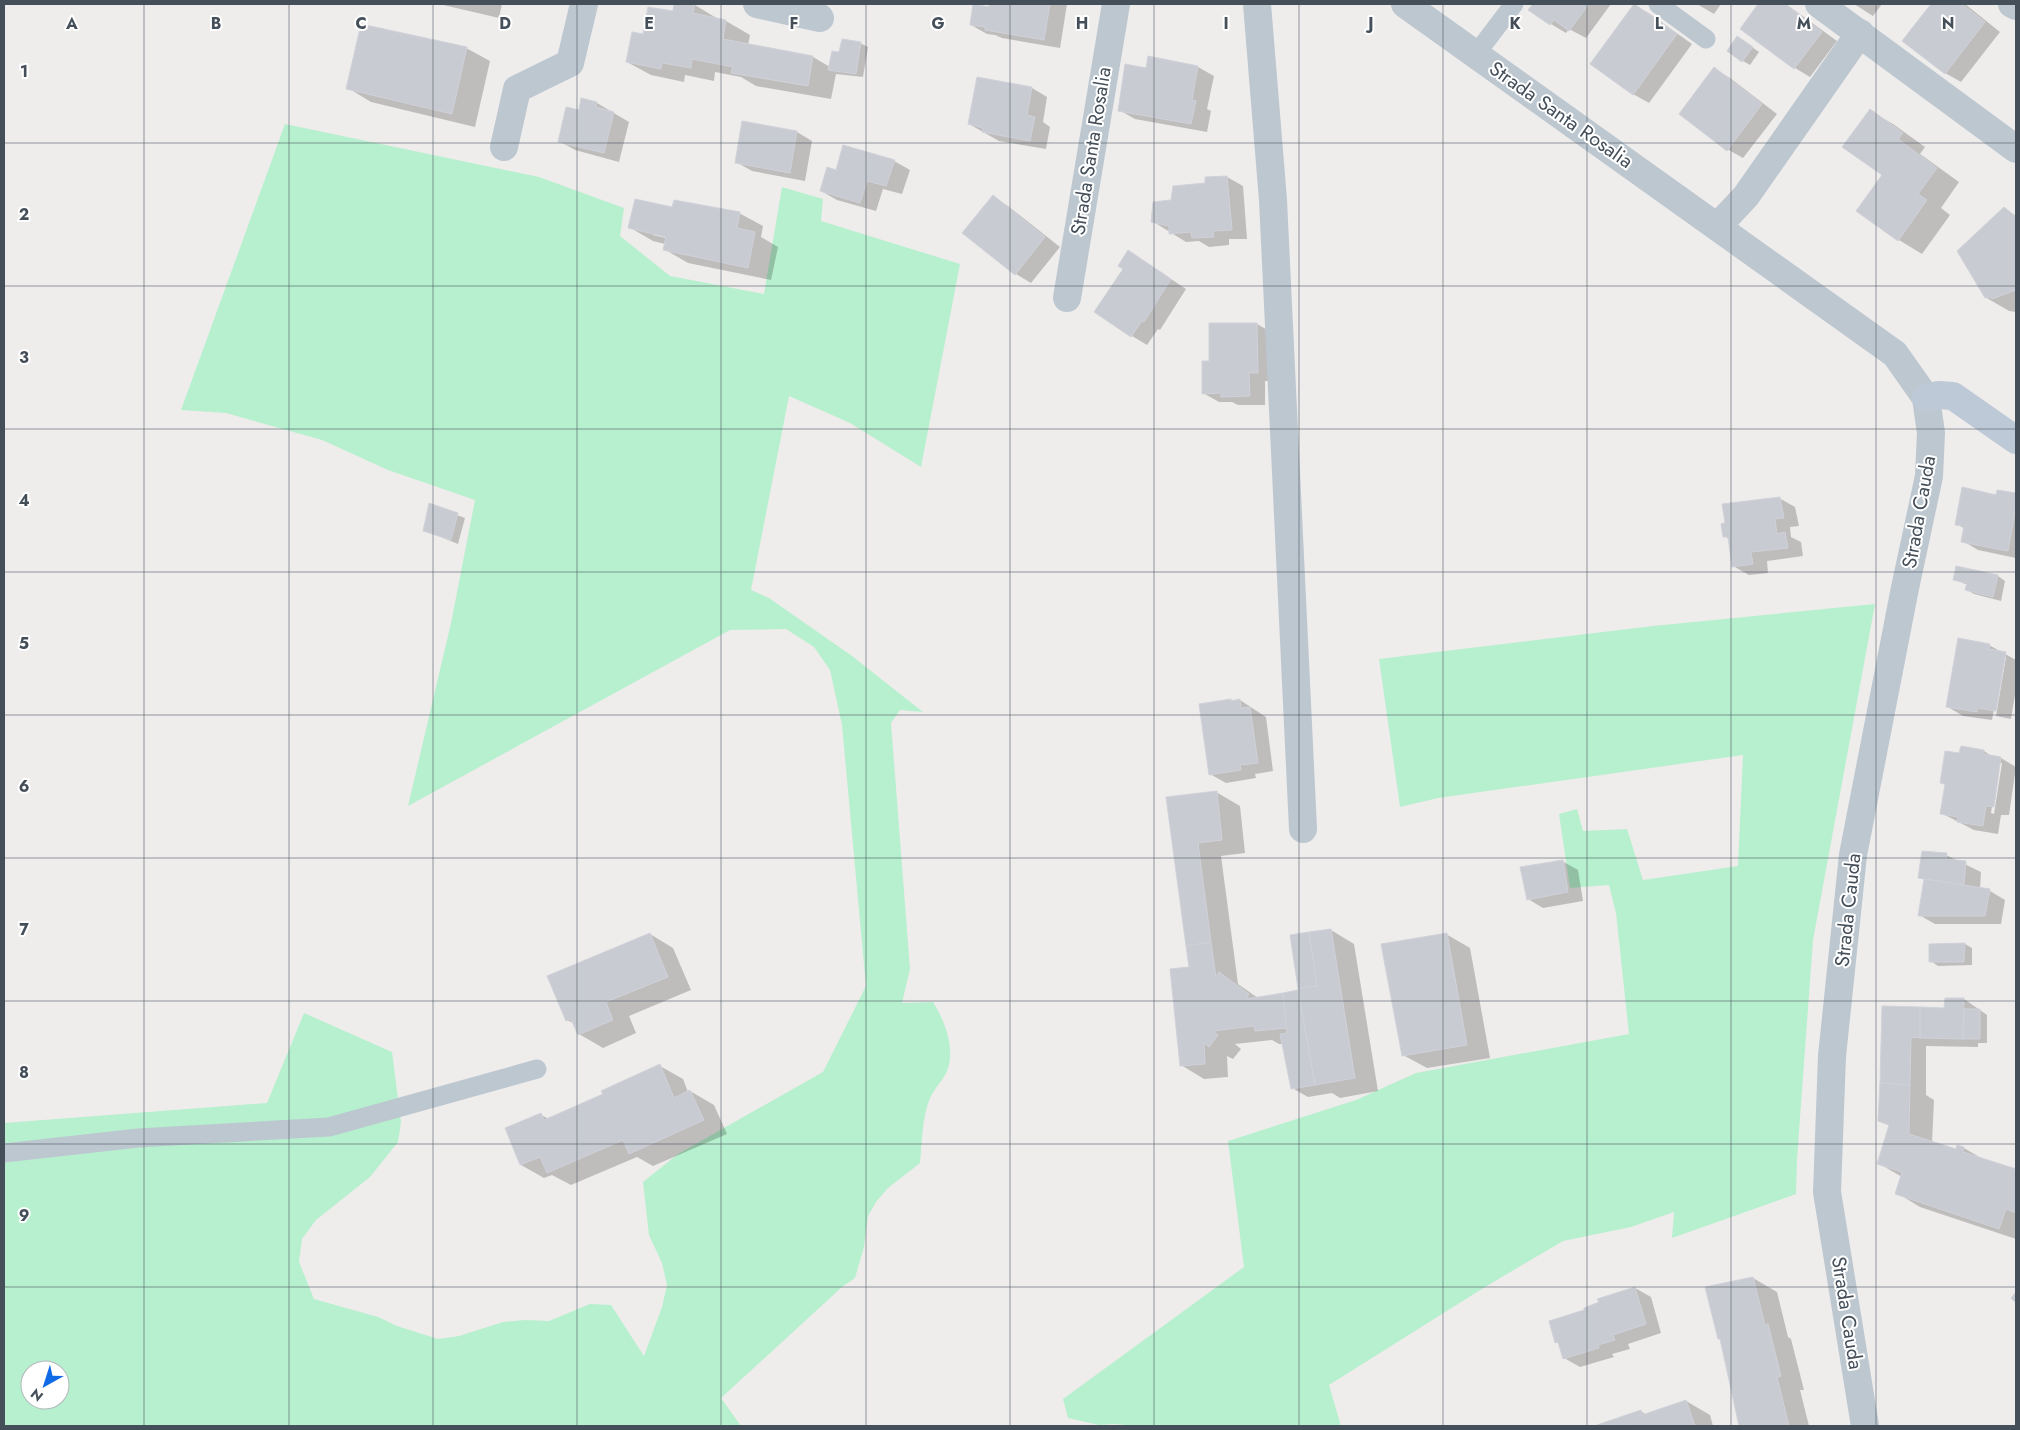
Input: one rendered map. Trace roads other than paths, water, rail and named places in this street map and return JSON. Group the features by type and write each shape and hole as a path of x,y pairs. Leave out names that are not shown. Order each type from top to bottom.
{"street":[{"path":"504,147 517,89 570,63 584,4"},
{"path":"757,4 820,18"},
{"name":"Strada Santa Rosalia","path":"1067,298 1116,4"},
{"path":"1256,4 1273,200 1303,829"},
{"name":"Strada Santa Rosalia","path":"1405,4 1895,354 1926,398"},
{"path":"1819,4 2016,149"},
{"path":"2012,4 2016,6"},
{"path":"1718,226 1746,196 1860,33"},
{"path":"1926,398 1938,395 1953,396 2016,440"},
{"name":"Strada Cauda","path":"1866,1426 1826,1192 1832,1056 1853,855 1905,588 1929,476 1931,433 1926,398"}],"lane":[{"path":"1476,54 1514,4"},
{"path":"1658,4 1706,40"},
{"path":"4,1152 138,1138 329,1127 538,1069"}]}
